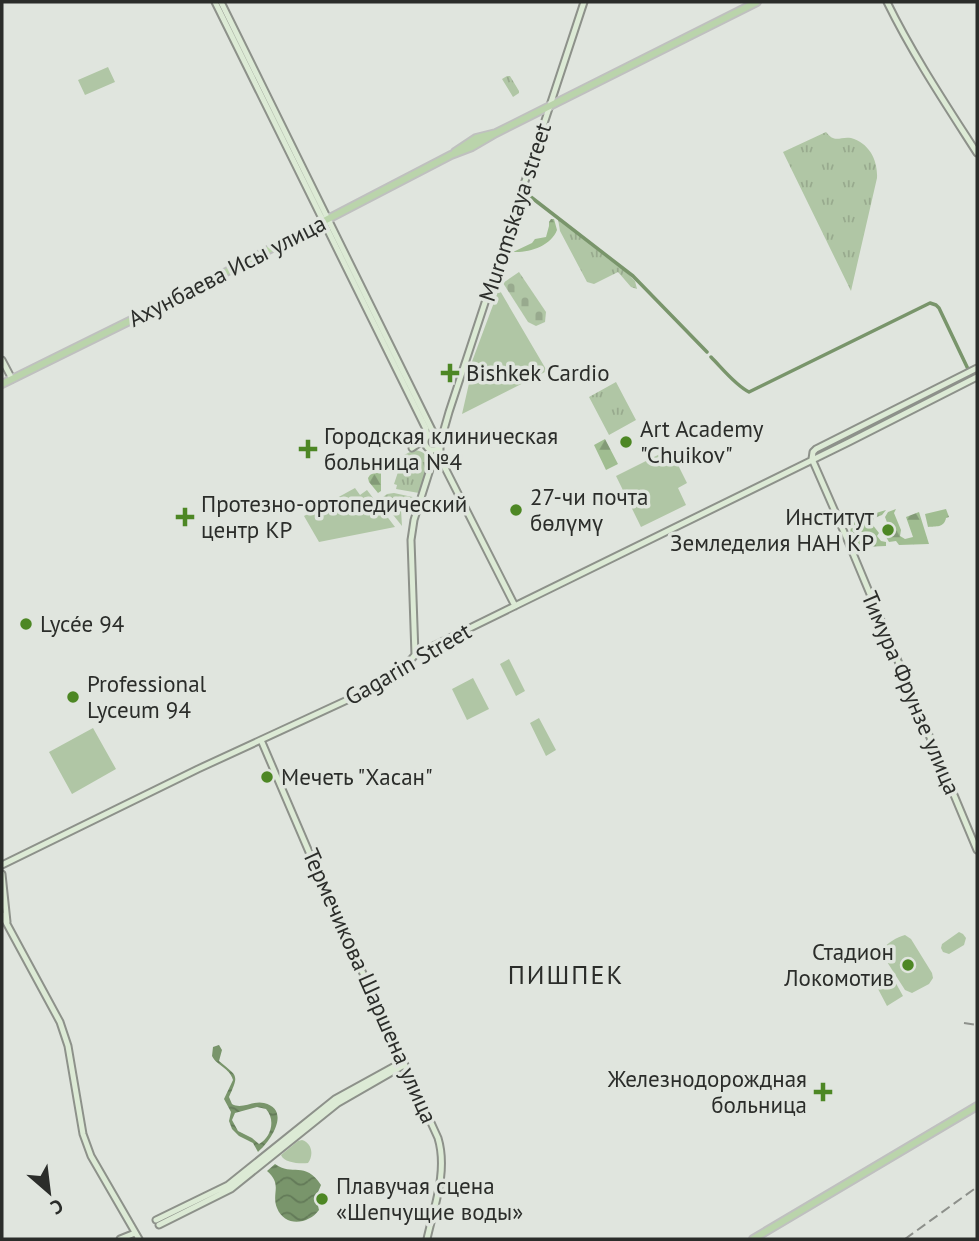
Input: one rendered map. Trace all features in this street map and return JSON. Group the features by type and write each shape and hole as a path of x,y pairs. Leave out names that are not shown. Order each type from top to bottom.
{"main road":[{"path":"215,2 435,434 440,443 435,450 412,448 435,434 445,422"},
{"path":"221,2 426,429 428,449 433,460"},
{"name":"Muromskaya street","path":"440,458 445,422 584,2"},
{"name":"Ахунбаева Исы улица","path":"2,384 169,302 451,155 472,147 757,2"},
{"path":"887,2 929,80 977,153"},
{"path":"2,360 12,379"},
{"name":"Gagarin Street","path":"812,459 816,449 977,368"},
{"name":"Gagarin Street","path":"2,865 384,683 401,671 415,655 977,377"},
{"path":"845,435 849,442"},
{"path":"415,655 411,540 414,520 433,460 437,456 515,607"},
{"name":"Тимура Фрунзе улица","path":"812,459 977,850"},
{"name":"Термечикова Шаршена улица","path":"261,740 330,901 438,1138 442,1169 427,1239"},
{"path":"2,879 7,925"},
{"path":"2,915 60,1022 71,1059 83,1134 91,1156 139,1239"},
{"path":"158,1223 230,1189 338,1103 405,1065"},
{"path":"753,1239 977,1105"},
{"path":"120,1239 135,1233"}],"green space":[{"path":"108,67 115,82 85,95 78,80"},
{"path":"510,76 519,91 513,97 502,79"},
{"path":"826,132 835,139 851,138 863,144 871,153 877,171 851,291 783,152"},
{"path":"551,219 554,219 557,230 550,240 532,250 513,252 535,239 546,237"},
{"path":"558,219 625,271 635,281 637,289 631,287 618,272 594,284 587,282 560,231"},
{"path":"519,272 546,312 545,322 536,326 528,322 503,283"},
{"path":"499,289 547,371 462,414 470,379 467,375"},
{"path":"616,382 636,420 609,435 589,397"},
{"path":"949,386 948,389 855,436 851,435"},
{"path":"605,439 618,464 606,470 594,445"},
{"path":"670,449 687,483 678,488 686,505 641,527 616,476"},
{"path":"414,450 426,455 428,461 419,493 396,489 397,485 394,484 398,472 396,465 405,460 404,455"},
{"path":"403,457 405,463 396,465 398,472 381,472 381,491 378,493 369,482 370,475"},
{"path":"355,488 360,495 367,490 395,527 319,542 304,516"},
{"path":"394,493 417,498 414,512 407,505 398,506 395,502 393,505 392,499 383,497"},
{"path":"383,499 391,507 401,510 402,526 382,501"},
{"path":"896,509 894,513 901,530 900,536 905,539 913,537 906,517 919,512 929,544 899,545 896,541 889,542 886,537 891,533 885,517 888,512"},
{"path":"946,509 949,517 943,523 928,527 925,514"},
{"path":"886,510 874,518 872,524 879,533 877,536 886,542 886,546 862,547 850,539 851,523"},
{"path":"509,659 525,691 516,696 500,664"},
{"path":"473,678 489,709 467,720 452,689"},
{"path":"539,718 556,750 546,756 530,723"},
{"path":"93,728 116,769 72,794 49,752"},
{"path":"959,932 966,938 964,945 949,954 943,952 942,944"},
{"name":"Стадион Локомотив","path":"905,935 911,939 933,978 929,984 912,993 905,990 882,954 887,945"},
{"path":"893,978 903,996 887,1006 877,987"},
{"path":"302,1140 311,1150 308,1163 285,1160 281,1155"}],"water":[{"path":"219,1045 222,1050 219,1061 235,1076 229,1097 232,1104 240,1106 264,1103 277,1112 278,1119 273,1134 258,1152 253,1143 232,1129 229,1121 231,1112 224,1099 233,1080 212,1056 213,1047","holes":["257,1107 266,1109 271,1118 271,1128 267,1138 259,1144 238,1131 232,1120 235,1113"]},
{"path":"275,1164 281,1168 304,1171 315,1177 321,1185 316,1197 319,1210 315,1215 297,1222 286,1219 281,1214 276,1203 276,1185 267,1171"}],"waterway":[{"path":"527,194 633,276 707,352"},
{"path":"711,357 749,392 930,303 939,308 968,369"}],"railway":[{"path":"964,1023 977,1025"},
{"path":"905,1239 977,1187"}],"place":[{"name":"Bishkek Cardio","path":"450,373"},
{"name":"Art Academy \"Chuikov\"","path":"626,442"},
{"name":"Городская клиническая больница №4","path":"308,449"},
{"name":"27-чи почта бөлүмү","path":"516,510"},
{"name":"Протезно-ортопедический центр КР","path":"185,517"},
{"name":"Институт Земледелия НАН КР","path":"888,530"},
{"name":"Lycée 94","path":"26,624"},
{"name":"Professional Lyceum 94","path":"73,697"},
{"name":"Мечеть \"Хасан\"","path":"267,777"},
{"name":"Стадион Локомотив","path":"908,965"},
{"name":"Железнодорождная больница","path":"823,1092"},
{"name":"Плавучая сцена «Шепчущие воды»","path":"322,1199"}],"district":[{"name":"ПИШПЕК","path":"566,975"}]}
